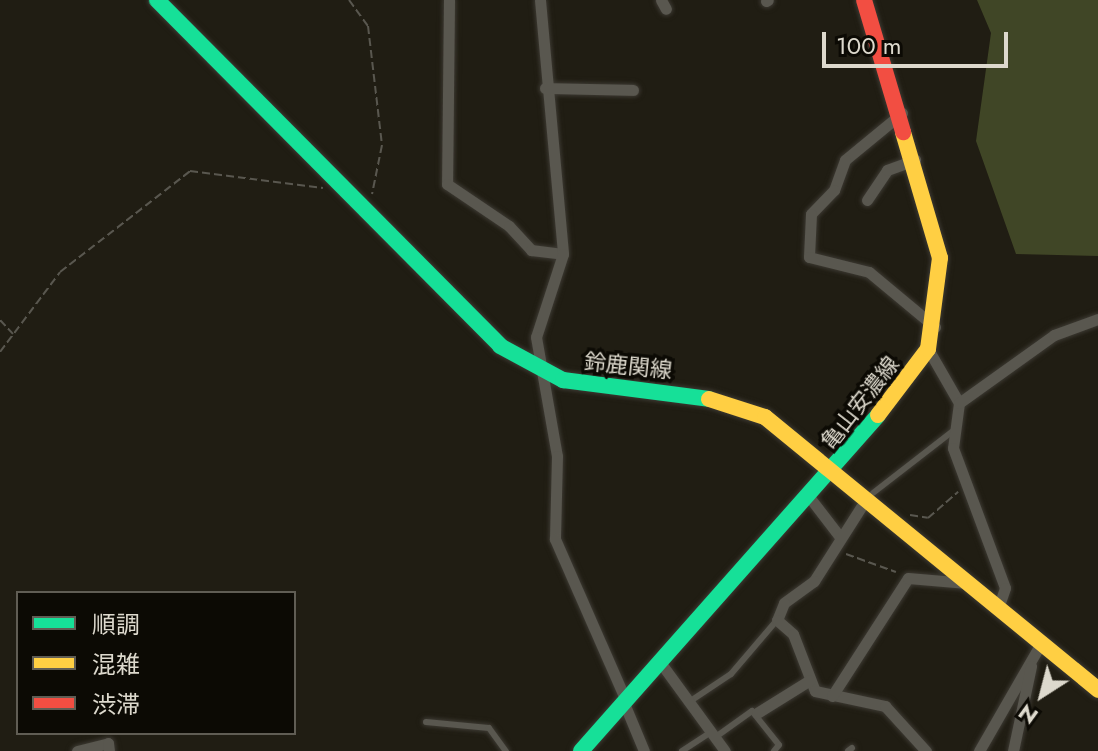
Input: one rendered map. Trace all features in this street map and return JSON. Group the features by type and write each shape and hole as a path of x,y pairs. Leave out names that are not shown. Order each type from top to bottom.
{"main road":[{"name":"鈴鹿関線","path":"157,0 500,346 539,371 601,389 732,403 765,417 835,471 1098,690"},
{"name":"亀山安濃線","path":"581,751 835,471 928,349 935,327 940,258 902,113 864,0"}],"street":[{"path":"449,0 447,184 509,226 531,250 563,254"},
{"path":"540,0 545,88 563,254 536,337 539,371 557,456 555,539 644,751"},
{"path":"545,88 633,90"},
{"path":"902,113 845,160 834,190 811,214 809,257 869,272 935,327"},
{"path":"867,200 887,170 915,160"},
{"path":"959,403 1054,335 1098,319"},
{"path":"928,349 959,403 953,431 965,487 1005,588 998,608"},
{"path":"810,498 838,543"},
{"path":"861,507 838,543 777,620 793,634 815,691 885,706 926,751"},
{"path":"832,696 908,578 968,583"},
{"path":"979,751 1041,643"},
{"path":"660,662 725,751"},
{"path":"1013,751 1031,663"},
{"path":"757,713 810,680"},
{"path":"77,751 108,743 109,751"}],"lane":[{"path":"873,493 953,431"},
{"path":"689,702 731,674 777,620"},
{"path":"682,751 757,713 779,745 774,751"},
{"path":"426,722 489,728 506,751"}],"path":[{"path":"349,0 368,26 382,145 364,210"},
{"path":"0,352 60,272 190,171 318,188 339,184"},
{"path":"0,320 14,335"},
{"path":"903,513 928,518 965,487"},
{"path":"838,543 908,578"}],"green space":[{"path":"977,0 1098,0 1098,256 1016,254 976,141 991,33"}],"traffic: fast":[{"path":"157,0 500,346 563,380 709,399"},
{"path":"581,751 878,415"}],"traffic: slow":[{"path":"878,415 928,349 940,258 903,132"},
{"path":"709,399 765,417 1098,690"}],"traffic: jam":[{"path":"864,0 903,132"}]}
